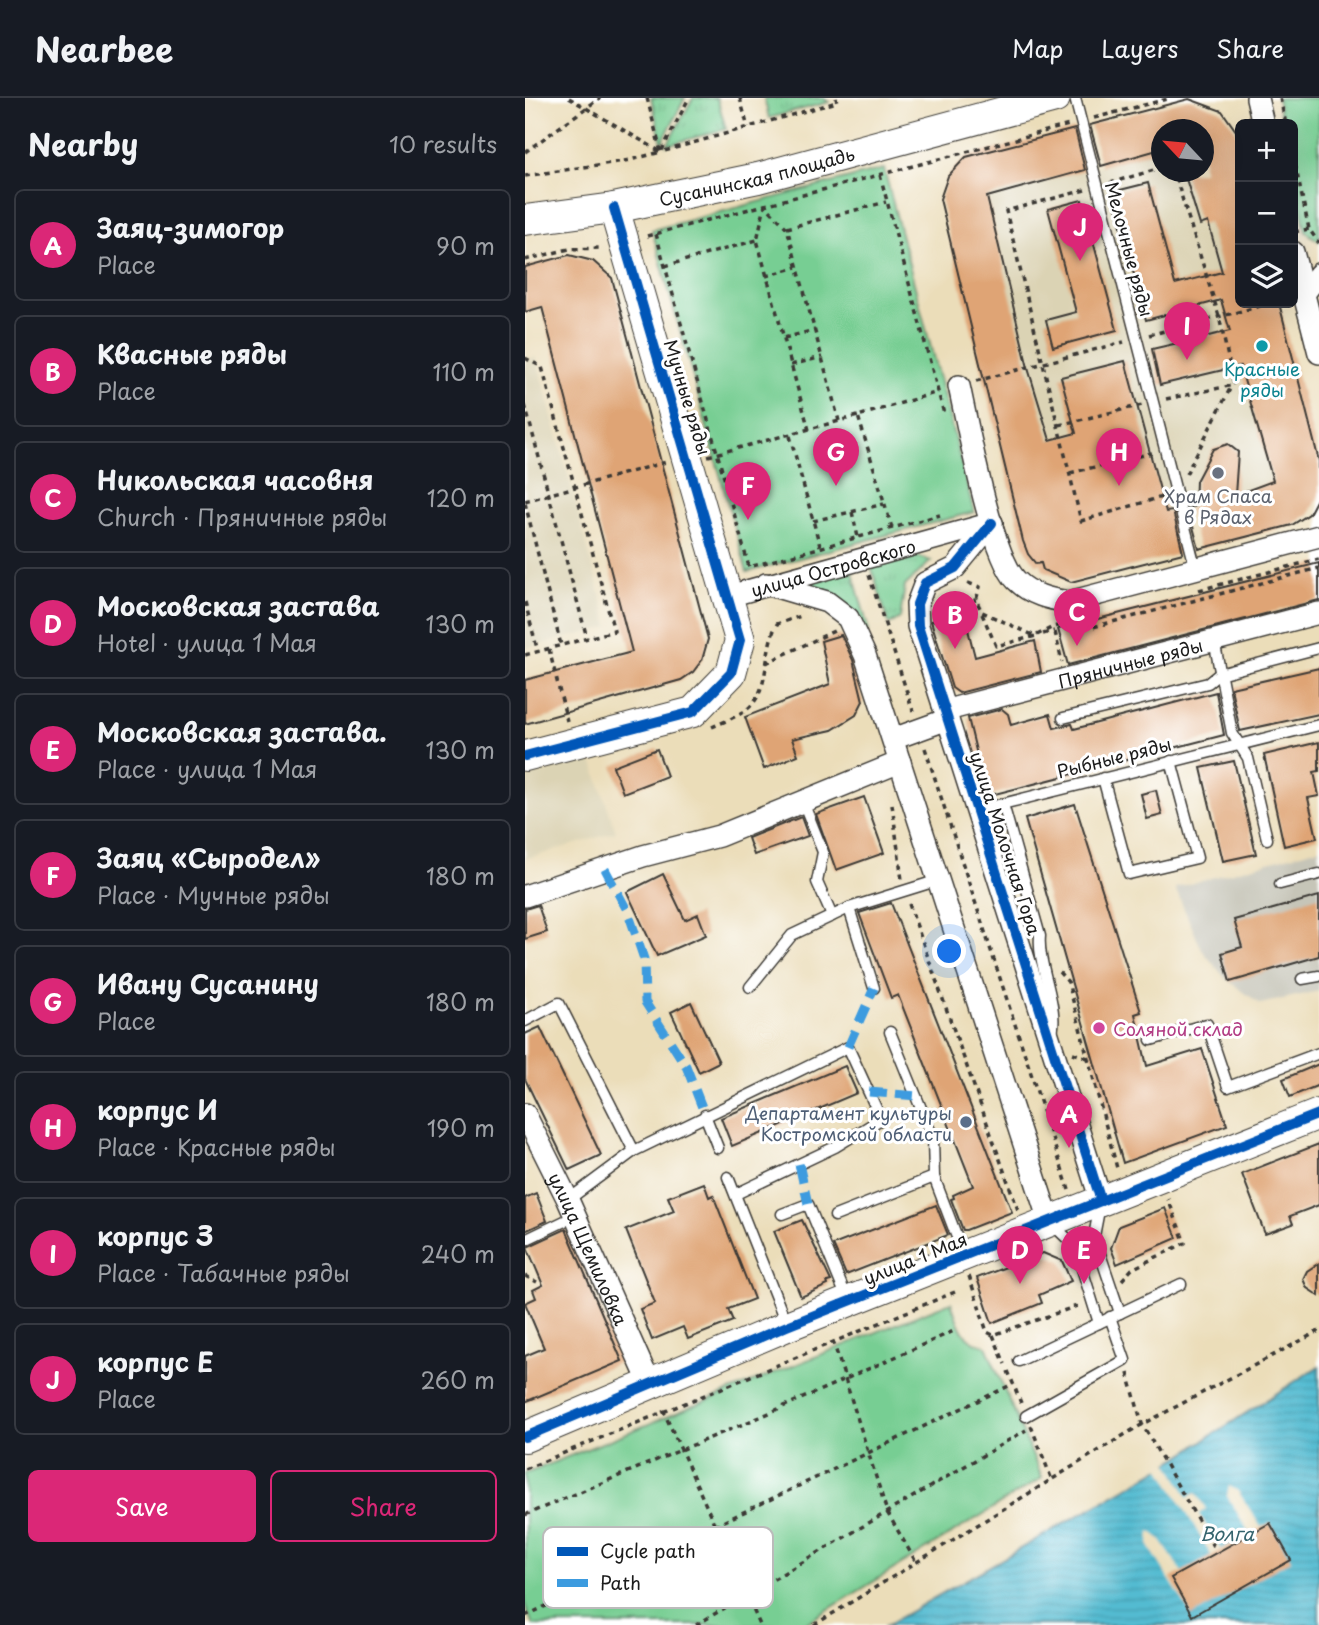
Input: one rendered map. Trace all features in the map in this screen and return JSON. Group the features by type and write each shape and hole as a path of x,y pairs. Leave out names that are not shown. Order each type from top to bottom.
{"street":[{"name":"Сусанинская площадь","path":"525,220 614,208 758,177 1055,98"},
{"path":"1257,98 1262,119"},
{"name":"Мучные ряды","path":"614,208 729,596"},
{"path":"1298,274 1319,353"},
{"path":"1303,295 1319,274"},
{"path":"958,386 992,523 1006,566 1017,581 1041,597 1069,602 1319,536"},
{"name":"улица Островского","path":"525,756 693,712 731,673 740,640 729,596 992,523"},
{"name":"улица Молочная Гора","path":"992,523 955,568 925,583 917,604 918,626 1049,1038 1087,1206"},
{"path":"766,584 827,603 848,618 865,655 893,739 894,764 939,880 1087,1206"},
{"name":"Пряничные ряды","path":"893,739 919,729 951,709 1319,613"},
{"path":"525,896 643,856 719,836 894,764"},
{"name":"улица 1 Мая","path":"525,1437 657,1397 787,1326 849,1303 971,1268 1087,1206 1319,1114"},
{"name":"улица Щемиловка","path":"528,1128 571,1208 657,1397"}],"lane":[{"name":"Мелочные ряды","path":"1075,98 1196,570"},
{"path":"1214,640 1219,674 1236,743 1248,758 1267,839"},
{"path":"1063,718 1208,684 1219,674 1319,649"},
{"name":"Рыбные ряды","path":"978,810 1236,743 1319,725"},
{"path":"1103,778 1129,874 1197,858 1171,761"},
{"path":"803,802 823,852 817,882 832,916"},
{"path":"1003,804 1040,936 1039,950 1055,1023 1049,1038"},
{"path":"1280,884 1319,874"},
{"path":"750,987 792,935 849,908 939,880"},
{"path":"849,908 874,988"},
{"path":"1302,979 1319,976"},
{"path":"525,1021 559,1003 634,1151"},
{"path":"1151,1040 1207,1024 1228,1087 1319,1053"},
{"path":"890,1032 933,1138 934,1177 971,1268"},
{"path":"525,1240 571,1208 634,1151 848,1047 881,1119 835,1147 736,1194"},
{"path":"705,1115 719,1148"},
{"path":"729,1177 787,1326"},
{"path":"835,1216 934,1177"},
{"path":"782,1214 808,1203 849,1303"},
{"path":"1029,1421 1125,1360 1087,1206"},
{"path":"1087,1206 1075,1246 1099,1323"},
{"path":"1019,1361 1181,1284"}],"path":[{"path":"569,98 661,152"},
{"path":"525,152 600,98"},
{"path":"647,98 661,152"},
{"path":"661,152 689,98"},
{"path":"740,98 748,128"},
{"path":"829,98 836,100"},
{"path":"525,260 569,249 601,248 1171,98"},
{"path":"1280,98 1285,119"},
{"path":"525,176 630,160 748,128 836,100"},
{"path":"880,175 944,418"},
{"path":"1298,178 1309,229 1318,236"},
{"path":"1006,211 1081,521 1176,493 1233,385 1219,316 1177,182"},
{"path":"787,228 886,202"},
{"path":"765,205 787,228 839,421"},
{"path":"765,205 757,240 809,430"},
{"path":"1298,231 1309,229"},
{"path":"1319,230 1319,243"},
{"path":"656,234 749,567 943,515"},
{"path":"665,265 757,240"},
{"path":"767,276 797,267"},
{"path":"561,645 525,502 687,456 717,456 1043,362 1252,308"},
{"path":"784,338 814,330"},
{"path":"791,365 822,357"},
{"path":"525,358 543,367 614,631 525,655"},
{"path":"525,404 587,638"},
{"path":"858,416 892,528"},
{"path":"790,436 820,546"},
{"path":"1070,473 1164,450"},
{"path":"813,522 884,504"},
{"path":"852,512 864,558 919,729 1087,1206"},
{"path":"1188,592 1319,559"},
{"path":"1089,620 1093,627 1319,568"},
{"path":"958,583 971,583 980,587 977,600 996,646 1103,615"},
{"path":"946,607 977,600"},
{"path":"525,602 538,652"},
{"path":"982,612 1035,636"},
{"path":"700,731 747,710 760,695 770,637 777,624 810,614"},
{"path":"766,663 838,629"},
{"path":"1054,629 1063,667"},
{"path":"549,649 573,744"},
{"path":"894,764 904,891 1020,1214"},
{"path":"1039,950 1068,982 1087,1206"},
{"path":"1156,1205 1168,1199"},
{"path":"1115,1271 1120,1282"},
{"path":"525,1276 537,1282"},
{"path":"525,1469 657,1397 833,1341 955,1292"},
{"path":"525,1515 956,1330"},
{"path":"814,1625 1142,1424 1319,1331"},
{"path":"833,1341 847,1378 887,1512 916,1562"},
{"path":"1125,1360 1142,1424 1213,1546"},
{"path":"710,1527 1013,1384"},
{"path":"657,1397 714,1525"},
{"path":"773,1579 887,1512 1029,1421"},
{"path":"525,1616 543,1607"},
{"path":"696,1625 724,1608"},
{"path":"752,1608 760,1625"}],"shaded area":[{"path":"1151,152 1151,182 1187,182 1200,224 1208,222 1236,321 1228,324 1273,481 1195,506 1077,531 1028,368 987,197"},
{"path":"536,357 609,627 525,648 525,360"},
{"path":"591,758 616,832 525,859 525,778"},
{"path":"1319,848 1319,991 1260,1004 1226,979 1202,950 1175,888"}],"green space":[{"path":"651,98 685,98 662,143"},
{"path":"693,98 717,98 726,129 667,145"},
{"path":"764,98 823,98 829,102 769,118"},
{"path":"1277,98 1319,98 1319,241 1306,232 1298,194 1298,119 1281,119"},
{"path":"884,169 974,512 747,572 652,230"},
{"path":"897,556 916,556 931,561 905,586 900,618 889,625 870,563"},
{"path":"852,570 869,631 865,631 807,589 807,579"},
{"path":"951,1302 966,1336 986,1346 1042,1478 803,1625 533,1625 525,1605 525,1474"}],"water":[{"name":"Волга","path":"1319,1366 1319,1625 887,1625 1161,1468"}],"pier":[{"path":"1167,1460 1188,1497 1196,1493 1206,1509 1199,1514 1221,1549 1250,1534 1227,1496 1229,1486 1238,1491 1261,1527 1270,1523 1291,1560 1192,1616 1149,1546 1150,1531 1159,1538 1182,1572 1211,1555 1159,1465"}],"building":[{"path":"1189,99 1222,111 1235,130 1235,308 1280,308 1319,461 1319,495 1309,514 1292,525 1199,549 1188,508 1195,506 1196,481 1213,449 1228,444 1238,452 1235,495 1273,481 1240,366 1160,385 1152,349 1230,331 1221,300 1146,320 1112,192 1148,183 1175,284 1222,272 1208,222 1200,225 1187,182 1214,182 1214,119 1151,119 1151,152 1101,166 1090,125"},
{"path":"1075,129 1085,170 987,197 1028,368 1050,440 1076,433 1061,377 1125,361 1166,512 1173,511 1183,553 1071,582 1043,570 1041,563 1036,564 1028,554 1023,541 940,199 948,176 966,157"},
{"path":"1082,200 1117,330 1053,347 1046,320 1076,312 1048,209"},
{"path":"569,255 593,261 612,278 708,639 702,660 693,672 681,680 525,724 525,680 632,652 542,307 525,312 525,267"},
{"path":"1319,563 1319,600 1068,665 1058,629"},
{"path":"964,614 975,657 1035,641 1041,672 959,693 952,688 931,621"},
{"path":"841,635 853,660 863,701 856,715 832,730 792,739 798,755 764,769 745,717 830,684 821,641"},
{"path":"1319,668 1319,714 1240,731 1231,688"},
{"path":"1216,692 1224,735 987,796 968,718 1002,709 1008,714 1011,725 1050,714 1054,728 1072,724 1074,729"},
{"path":"1319,742 1319,771 1314,772 1319,796 1308,798 1317,838 1284,846 1264,755"},
{"path":"657,749 667,776 623,793 613,766"},
{"path":"1234,761 1256,854 1223,861 1201,768"},
{"path":"1156,790 1162,815 1147,819 1141,794"},
{"path":"864,797 884,853 836,870 816,814"},
{"path":"1075,804 1141,1012 1135,1014 1147,1066 1202,1049 1227,1125 1123,1163 1025,819"},
{"path":"801,817 808,836 754,855 748,838"},
{"path":"663,874 685,920 698,914 706,935 657,956 627,892"},
{"path":"1319,896 1319,956 1230,982 1222,953 1242,947 1234,920"},
{"path":"891,903 1012,1212 966,1230 963,1230 951,1199 954,1198 953,1195 973,1186 898,995 891,998 859,913"},
{"path":"538,905 547,932 525,939 525,909"},
{"path":"691,1002 719,1062 699,1072 671,1012"},
{"path":"540,1027 601,1155 569,1170 525,1079 525,1034"},
{"path":"1319,1064 1319,1085 1290,1097 1283,1079"},
{"path":"845,1066 857,1093 732,1146 721,1118"},
{"path":"1319,1144 1319,1205 1290,1216 1293,1224 1265,1234 1242,1174"},
{"path":"704,1183 709,1197 713,1195 754,1299 728,1309 733,1321 688,1339 683,1327 652,1340 640,1309 655,1303 626,1230 674,1211 668,1197"},
{"path":"536,1193 547,1221 525,1231 525,1198"},
{"path":"936,1205 948,1235 846,1275 833,1245"},
{"path":"1165,1208 1177,1238 1117,1264 1111,1248 1119,1226"},
{"path":"802,1220 831,1281 827,1282 828,1285 801,1297 774,1231"},
{"path":"566,1229 622,1361 525,1402 525,1356 544,1348 525,1303 536,1298 533,1290 543,1285 527,1247"},
{"path":"1043,1253 1062,1261 1071,1281 1039,1295 1042,1303 992,1323 977,1278"},
{"path":"1319,1263 1319,1296 1307,1288 1303,1279 1307,1271"},
{"path":"1270,1523 1291,1560 1192,1616 1171,1578"}],"marked path":[{"path":"605,869 628,912 644,959 645,1002 686,1066 705,1115"},
{"path":"848,1047 874,988"},
{"path":"869,1092 916,1096"},
{"path":"799,1164 808,1204"}],"cycle path":[{"path":"525,756 693,712 731,673 740,640 614,208"},
{"path":"992,523 955,568 925,583 917,604 918,626 1101,1201"},
{"path":"525,1437 787,1326 1319,1114"}],"place":[{"name":"корпус Е","path":"1080,261"},
{"name":"Красные ряды","path":"1262,346"},
{"name":"корпус З","path":"1187,360"},
{"name":"Храм Спаса в Рядах","path":"1218,473"},
{"name":"Ивану Сусанину","path":"836,486"},
{"name":"корпус И","path":"1119,486"},
{"name":"Заяц «Сыродел»","path":"748,520"},
{"name":"Никольская часовня","path":"1077,646"},
{"name":"Квасные ряды","path":"955,649"},
{"name":"Соляной склад","path":"1099,1028"},
{"name":"Департамент культуры Костромской области","path":"966,1122"},
{"name":"Заяц-зимогор","path":"1069,1148"},
{"name":"Московская застава","path":"1020,1284"},
{"name":"Московская застава.","path":"1084,1284"}]}
